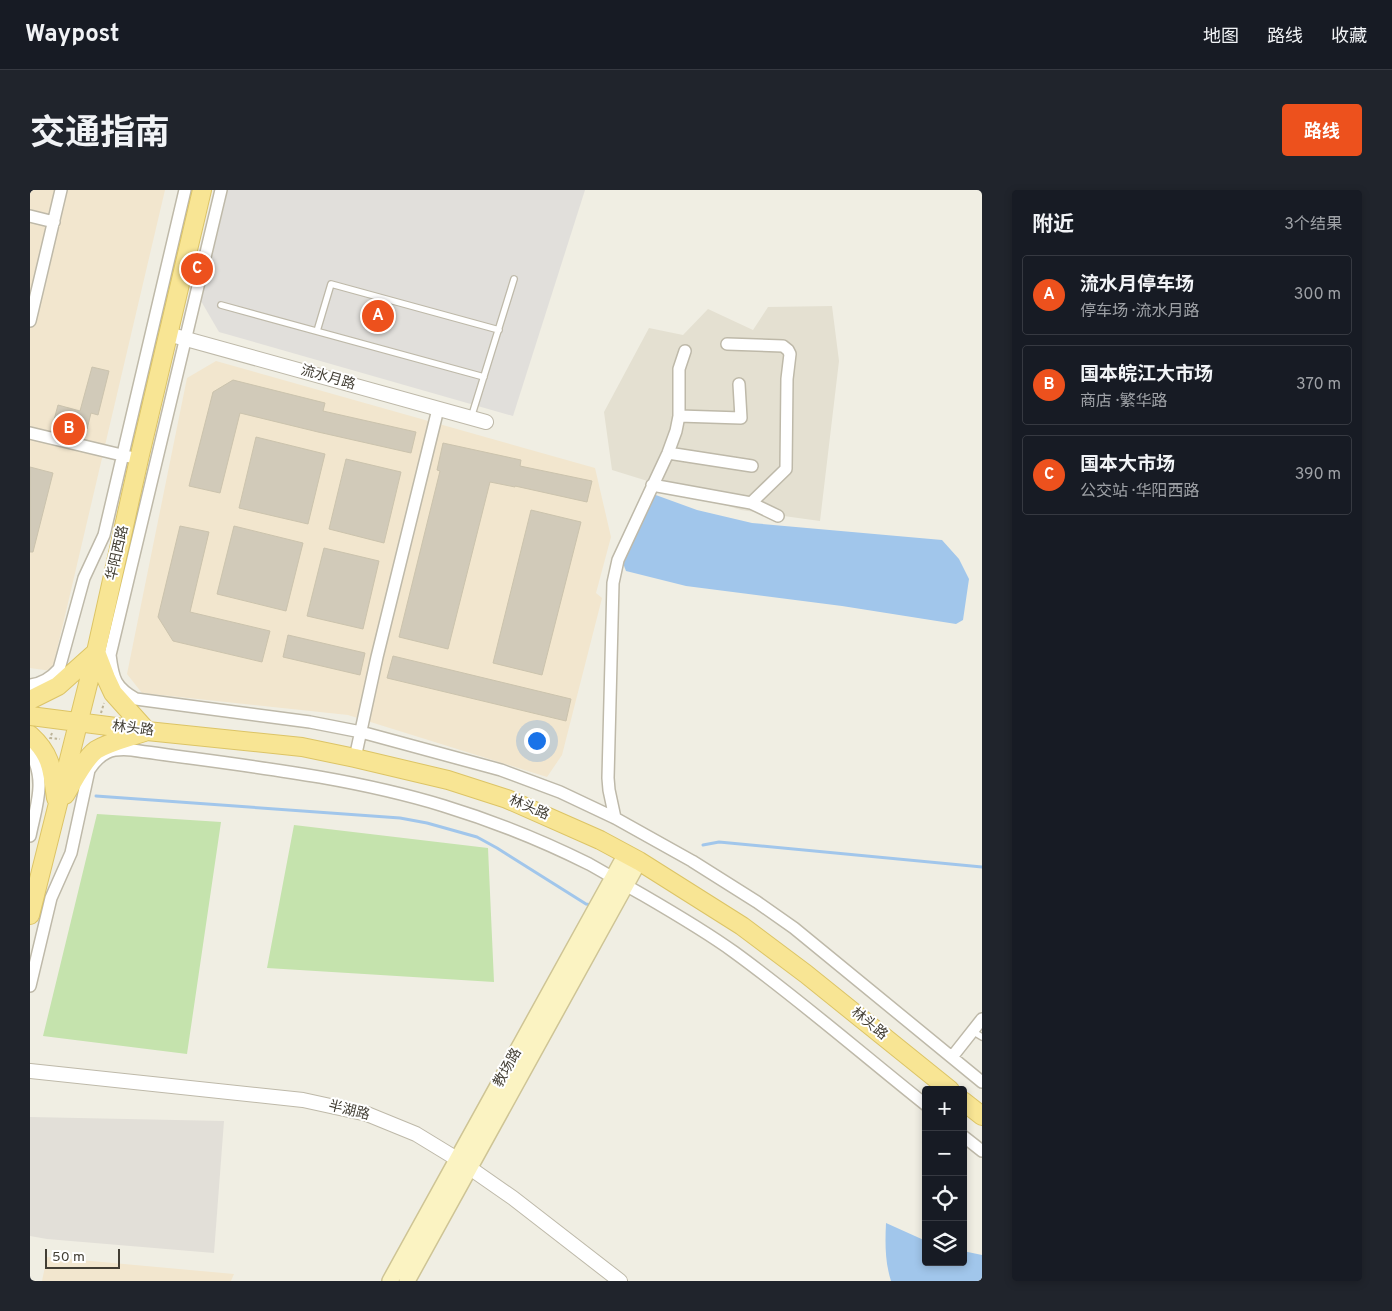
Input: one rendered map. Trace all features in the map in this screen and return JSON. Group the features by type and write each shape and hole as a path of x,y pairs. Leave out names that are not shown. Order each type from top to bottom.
{"main road":[{"name":"华阳西路","path":"30,915 96,652 131,458 177,336 202,190"},
{"path":"30,700 58,686 96,652 113,694 147,731 96,751 88,758 57,808"},
{"name":"林头路","path":"30,716 147,731 302,747 448,780 507,799 600,840 633,858 742,926 806,974 945,1086"},
{"path":"30,735 48,756 57,808"},
{"name":"教场路","path":"390,1281 463,1163 633,858"},
{"path":"967,1104 982,1116"},
{"name":"教场路","path":"407,1281 463,1163"}],"street":[{"path":"30,321 35,281 54,222 61,190"},
{"path":"30,686 42,683 53,677 59,669 84,578 104,535 131,458 185,190"},
{"path":"221,190 177,336 110,655 114,678 119,687 136,699 310,722 361,732 501,770 560,792 615,818 692,861 757,902 794,928 982,1082"},
{"path":"30,216 54,222"},
{"name":"流水月路","path":"177,336 486,422"},
{"path":"727,344 783,346 790,354 787,379 786,469 751,503"},
{"path":"615,818 608,778 613,583 618,560 668,453 676,431 679,416 679,369 684,351"},
{"path":"679,416 741,418 739,384"},
{"path":"355,758 377,657 438,409"},
{"path":"30,433 131,458"},
{"path":"668,453 752,466"},
{"path":"652,485 751,503 778,516"},
{"path":"30,986 51,898 71,853 89,770 95,761 109,751 119,749 132,750 297,773 411,797 500,826 558,850 589,865 674,913 734,952 922,1102"},
{"path":"30,752 35,761 40,779 40,789 30,836"},
{"path":"952,1057 977,1034 982,1019"},
{"name":"半湖路","path":"30,1071 303,1100 367,1114 416,1134 463,1163 513,1198 620,1281"},
{"path":"967,1139 982,1151"}],"lane":[{"path":"471,418 514,279"},
{"path":"317,331 331,284 499,330"},
{"path":"221,305 484,377"}],"shaded area":[{"path":"30,190 165,190 52,671 30,668"},
{"path":"228,190 585,190 513,416 219,332 201,301"},
{"path":"832,306 839,361 820,521 741,510 612,470 604,412 649,328 683,335 708,309 753,330 768,307"},
{"path":"216,361 595,468 611,537 596,593 602,598 562,755 547,777 348,715 142,693 127,674 187,378"},
{"path":"30,1117 224,1121 214,1253 30,1236"},
{"path":"47,1257 234,1274 231,1281 42,1281"}],"green space":[{"path":"97,814 221,822 187,1054 43,1036"},
{"path":"294,825 488,848 494,982 267,968"}],"water":[{"path":"653,494 697,510 752,523 942,540 959,559 969,579 963,620 956,624 842,606 686,586 626,571 621,558"},
{"path":"886,1223 922,1239 922,1266 967,1266 967,1252 982,1255 982,1281 891,1281 886,1252"}],"building":[{"path":"92,367 109,371 98,415 91,413 87,429 54,420 58,405 80,411"},
{"path":"233,380 325,403 323,411 416,432 411,453 240,413 220,493 189,486 213,392"},
{"path":"256,437 325,454 308,524 239,508"},
{"path":"443,443 521,460 520,466 592,481 587,502 490,482 448,649 399,637 440,471 437,470"},
{"path":"346,459 401,472 384,543 329,529"},
{"path":"30,467 53,473 33,552 30,552"},
{"path":"531,510 581,522 542,675 493,663"},
{"path":"180,526 209,532 190,612 270,631 262,662 173,641 158,617"},
{"path":"234,526 303,543 286,611 217,594"},
{"path":"324,548 379,561 363,629 307,616"},
{"path":"288,635 365,653 360,675 283,657"},
{"path":"393,656 571,699 566,721 387,678"}],"waterway":[{"path":"96,796 400,818 427,823 477,837 586,904 592,905"},
{"path":"703,845 719,842 982,867"}],"place":[{"name":"国本大市场","path":"197,269"},
{"name":"流水月停车场","path":"378,316"},
{"name":"国本·皖江大市场","path":"69,429"}]}
